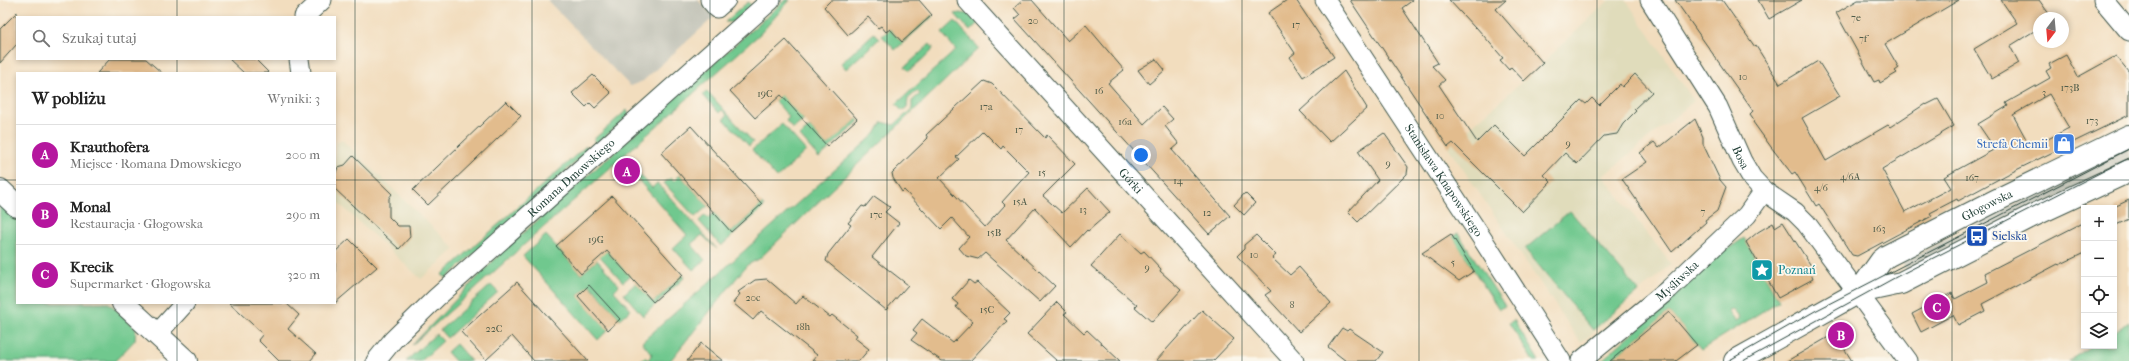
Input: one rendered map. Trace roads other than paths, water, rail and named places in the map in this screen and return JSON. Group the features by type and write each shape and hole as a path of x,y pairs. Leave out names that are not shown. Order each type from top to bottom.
{"street":[{"path":"305,16 322,0"},
{"path":"710,0 717,8 726,0"},
{"name":"Górki","path":"967,0 1294,361"},
{"name":"Stanisława Knapowskiego","path":"1325,0 1485,243 1560,361"},
{"name":"Bosa","path":"1650,0 1718,107 1746,171 1764,191 1801,217 1859,292"},
{"path":"2103,0 2129,31"},
{"name":"Romana Dmowskiego","path":"376,361 393,340 436,298 763,3"},
{"path":"299,60 301,72"},
{"name":"Głogowska","path":"1859,292 1883,259 1995,201 2129,136"},
{"name":"Głogowska","path":"1735,361 1859,292 1902,283 2032,216 2129,171"},
{"path":"0,190 16,205"},
{"name":"Myśliwska","path":"1581,361 1668,289 1747,215 1764,191"},
{"path":"1859,292 1908,361"},
{"path":"124,304 186,361"},
{"path":"157,334 184,304"}],"tram line":[{"path":"1728,361 1815,311 2129,149"},
{"path":"1743,361 1898,276 2129,158"}],"place":[{"name":"Strefa Chemii","path":"2064,144"},
{"name":"Krauthofera","path":"627,171"},
{"name":"Sielska","path":"1977,236"},
{"name":"Poznań","path":"1762,270"},
{"name":"Krecik","path":"1937,307"},
{"name":"Monal","path":"1841,335"}]}
